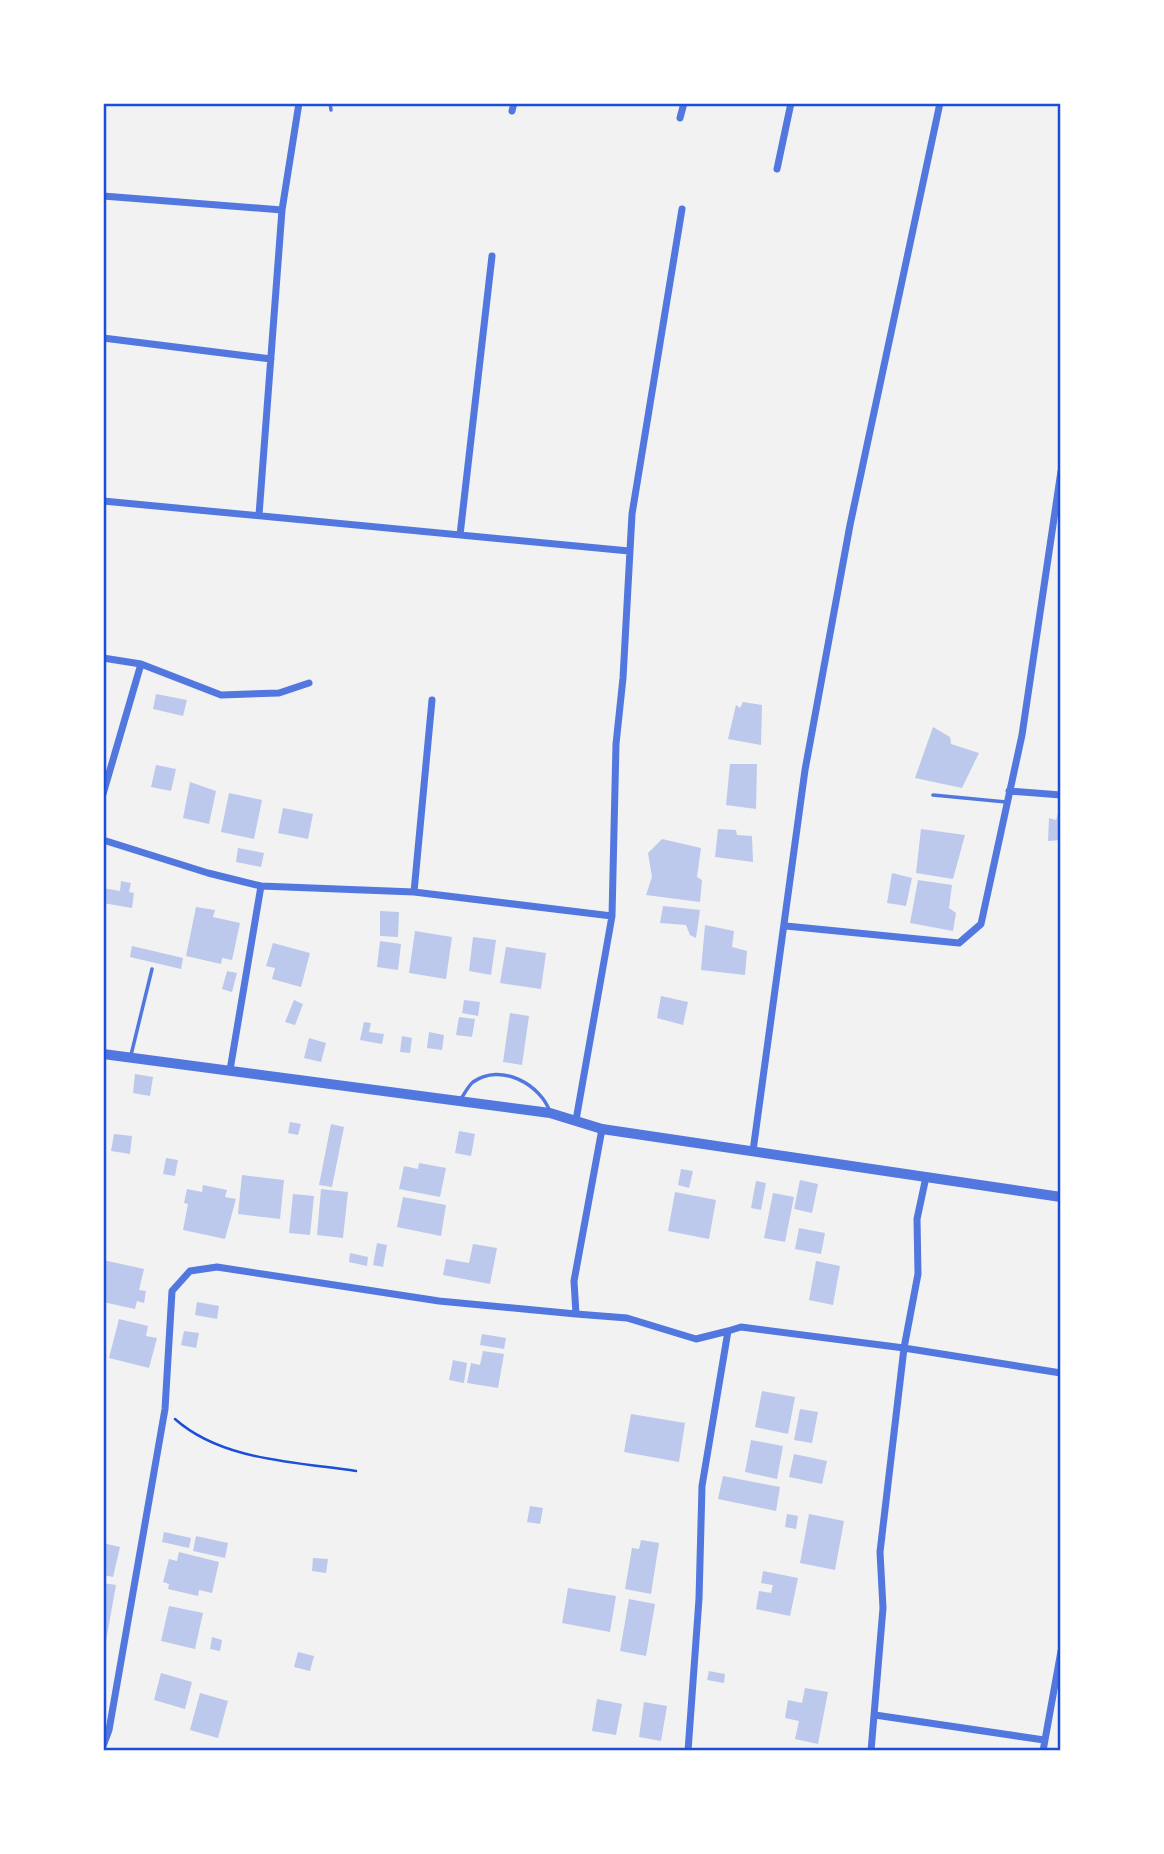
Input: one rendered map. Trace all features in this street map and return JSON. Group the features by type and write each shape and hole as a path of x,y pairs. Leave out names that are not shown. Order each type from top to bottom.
{"street":[{"path":"259,515 282,209 299,103"},
{"path":"680,118 684,103"},
{"path":"778,169 791,103"},
{"path":"753,1151 786,926 805,770 850,526 940,103"},
{"path":"103,196 282,209"},
{"path":"576,1120 612,916 616,744 623,678 632,514 682,209"},
{"path":"460,535 492,256"},
{"path":"103,338 271,359"},
{"path":"786,926 959,943 981,924 1022,735 1061,471"},
{"path":"103,501 629,551"},
{"path":"103,658 141,664 221,695 279,693 309,683"},
{"path":"103,793 141,664"},
{"path":"414,892 432,700"},
{"path":"1009,791 1061,795"},
{"path":"103,840 208,873 261,886 414,892 612,916"},
{"path":"230,1070 261,886"},
{"path":"103,1054 550,1112 602,1129 1061,1197"},
{"path":"576,1314 574,1281 602,1129"},
{"path":"871,1751 883,1608 880,1552 904,1348 918,1274 917,1219 926,1177"},
{"path":"103,1746 109,1730 155,1483 165,1409 172,1291 190,1271 217,1267 439,1301 627,1318 696,1339 741,1327 904,1348 1061,1373"},
{"path":"688,1751 699,1599 702,1486 728,1331"},
{"path":"1042,1751 1061,1651"},
{"path":"875,1715 1044,1740"}],"lane":[{"path":"330,103 331,110"},
{"path":"933,795 1006,802"},
{"path":"131,1056 152,969"},
{"path":"459,1102 471,1083 485,1076 498,1076 528,1082 545,1098 550,1112"}],"path":[{"path":"165,1409 193,1434 210,1443 265,1458 356,1471"}],"building":[{"path":"156,694 187,700 183,716 153,709"},
{"path":"743,702 762,705 761,745 728,739 736,705 740,708"},
{"path":"933,727 950,737 951,744 979,753 962,788 915,778"},
{"path":"730,764 757,764 756,809 726,805"},
{"path":"156,765 176,769 171,791 151,787"},
{"path":"190,782 216,791 209,824 183,818"},
{"path":"229,793 262,800 254,839 221,832"},
{"path":"283,808 313,814 308,839 278,833"},
{"path":"1058,813 1061,840 1048,841 1049,818 1056,820"},
{"path":"718,829 736,830 737,835 752,836 753,862 715,857"},
{"path":"921,829 965,835 953,879 916,873"},
{"path":"662,839 701,848 697,877 702,880 700,902 646,895 652,877 648,853"},
{"path":"238,848 264,853 261,867 236,862"},
{"path":"892,873 912,878 906,906 887,903"},
{"path":"918,880 952,885 949,908 956,913 953,931 910,923"},
{"path":"121,881 131,883 129,892 134,893 132,908 103,903 103,888 120,891"},
{"path":"663,906 700,910 696,938 690,935 686,925 660,923"},
{"path":"196,907 215,910 213,917 240,923 232,960 222,958 221,964 186,956"},
{"path":"380,911 399,912 398,937 380,936"},
{"path":"705,925 734,931 732,947 747,951 745,975 701,970"},
{"path":"415,931 452,937 446,979 409,973"},
{"path":"473,937 496,940 491,975 469,971"},
{"path":"380,941 401,944 398,970 377,967"},
{"path":"273,943 310,953 301,987 272,979 275,968 266,966"},
{"path":"132,946 183,958 181,969 130,957"},
{"path":"506,947 546,953 541,989 500,983"},
{"path":"227,971 237,973 232,992 222,989"},
{"path":"661,996 688,1002 683,1025 657,1018"},
{"path":"294,1000 303,1004 295,1025 285,1022"},
{"path":"464,1000 480,1002 478,1016 462,1013"},
{"path":"510,1013 529,1016 522,1065 503,1062"},
{"path":"459,1017 475,1019 472,1037 456,1035"},
{"path":"364,1022 371,1023 369,1032 384,1034 382,1044 360,1040"},
{"path":"429,1032 444,1035 442,1050 427,1048"},
{"path":"402,1036 412,1038 410,1053 400,1052"},
{"path":"309,1038 326,1043 321,1062 304,1058"},
{"path":"135,1074 153,1077 150,1096 133,1093"},
{"path":"290,1122 301,1124 298,1135 288,1133"},
{"path":"331,1124 344,1127 332,1187 319,1185"},
{"path":"459,1131 475,1134 471,1156 455,1153"},
{"path":"114,1134 132,1136 130,1154 111,1151"},
{"path":"166,1158 178,1160 175,1176 163,1174"},
{"path":"419,1163 446,1168 440,1197 399,1189 404,1166 418,1169"},
{"path":"681,1169 693,1171 689,1188 678,1185"},
{"path":"242,1175 284,1180 280,1219 238,1214"},
{"path":"800,1180 818,1184 812,1213 794,1209"},
{"path":"756,1181 766,1183 761,1210 751,1208"},
{"path":"203,1185 227,1190 225,1197 236,1199 225,1239 183,1230 188,1204 184,1203 187,1189 202,1192"},
{"path":"321,1189 348,1192 343,1238 317,1235"},
{"path":"675,1192 716,1200 709,1239 668,1231"},
{"path":"773,1193 794,1197 785,1242 764,1238"},
{"path":"293,1194 314,1196 310,1235 289,1233"},
{"path":"403,1197 446,1205 441,1236 397,1227"},
{"path":"799,1228 825,1233 821,1254 795,1249"},
{"path":"377,1243 387,1245 383,1267 373,1265"},
{"path":"473,1244 497,1248 490,1284 443,1275 446,1259 469,1263"},
{"path":"350,1253 368,1257 367,1266 349,1262"},
{"path":"103,1260 144,1269 139,1290 146,1291 144,1303 137,1301 135,1309 103,1302"},
{"path":"816,1261 840,1266 833,1305 809,1300"},
{"path":"197,1302 219,1306 217,1319 195,1315"},
{"path":"119,1319 148,1326 146,1336 157,1338 149,1368 109,1358"},
{"path":"184,1331 199,1333 196,1348 181,1345"},
{"path":"482,1334 506,1338 504,1349 480,1345"},
{"path":"483,1351 504,1354 498,1388 467,1383 471,1363 480,1365"},
{"path":"453,1360 467,1363 464,1383 449,1380"},
{"path":"762,1391 795,1397 788,1434 755,1427"},
{"path":"800,1409 818,1412 812,1443 794,1440"},
{"path":"631,1414 685,1423 679,1462 624,1452"},
{"path":"751,1440 783,1446 777,1479 745,1472"},
{"path":"794,1454 827,1461 822,1484 789,1477"},
{"path":"723,1476 780,1487 776,1511 718,1499"},
{"path":"530,1506 543,1508 540,1524 527,1522"},
{"path":"787,1514 798,1516 796,1529 785,1527"},
{"path":"809,1514 844,1521 835,1570 800,1563"},
{"path":"164,1532 191,1538 189,1548 162,1542"},
{"path":"196,1536 228,1543 225,1558 193,1551"},
{"path":"641,1540 659,1543 651,1594 625,1589 632,1548 639,1549"},
{"path":"103,1543 120,1547 113,1577 103,1575"},
{"path":"179,1552 219,1562 212,1593 199,1590 198,1596 168,1589 169,1584 163,1582 169,1559 177,1561"},
{"path":"313,1558 328,1559 326,1573 312,1571"},
{"path":"763,1571 798,1578 790,1616 756,1609 759,1591 771,1593 773,1585 761,1583"},
{"path":"103,1583 116,1585 106,1641 103,1640"},
{"path":"568,1588 616,1596 610,1632 562,1623"},
{"path":"629,1599 655,1604 646,1656 620,1651"},
{"path":"169,1606 203,1613 195,1649 161,1641"},
{"path":"212,1637 222,1640 220,1651 210,1649"},
{"path":"298,1652 314,1656 310,1671 294,1667"},
{"path":"709,1671 725,1674 724,1683 707,1680"},
{"path":"161,1673 192,1682 185,1709 154,1700"},
{"path":"805,1688 828,1692 818,1744 795,1739 799,1721 785,1718 788,1700 802,1703"},
{"path":"200,1693 228,1701 218,1738 190,1730"},
{"path":"597,1699 622,1704 616,1735 592,1731"},
{"path":"644,1702 667,1706 661,1741 639,1737"}]}
